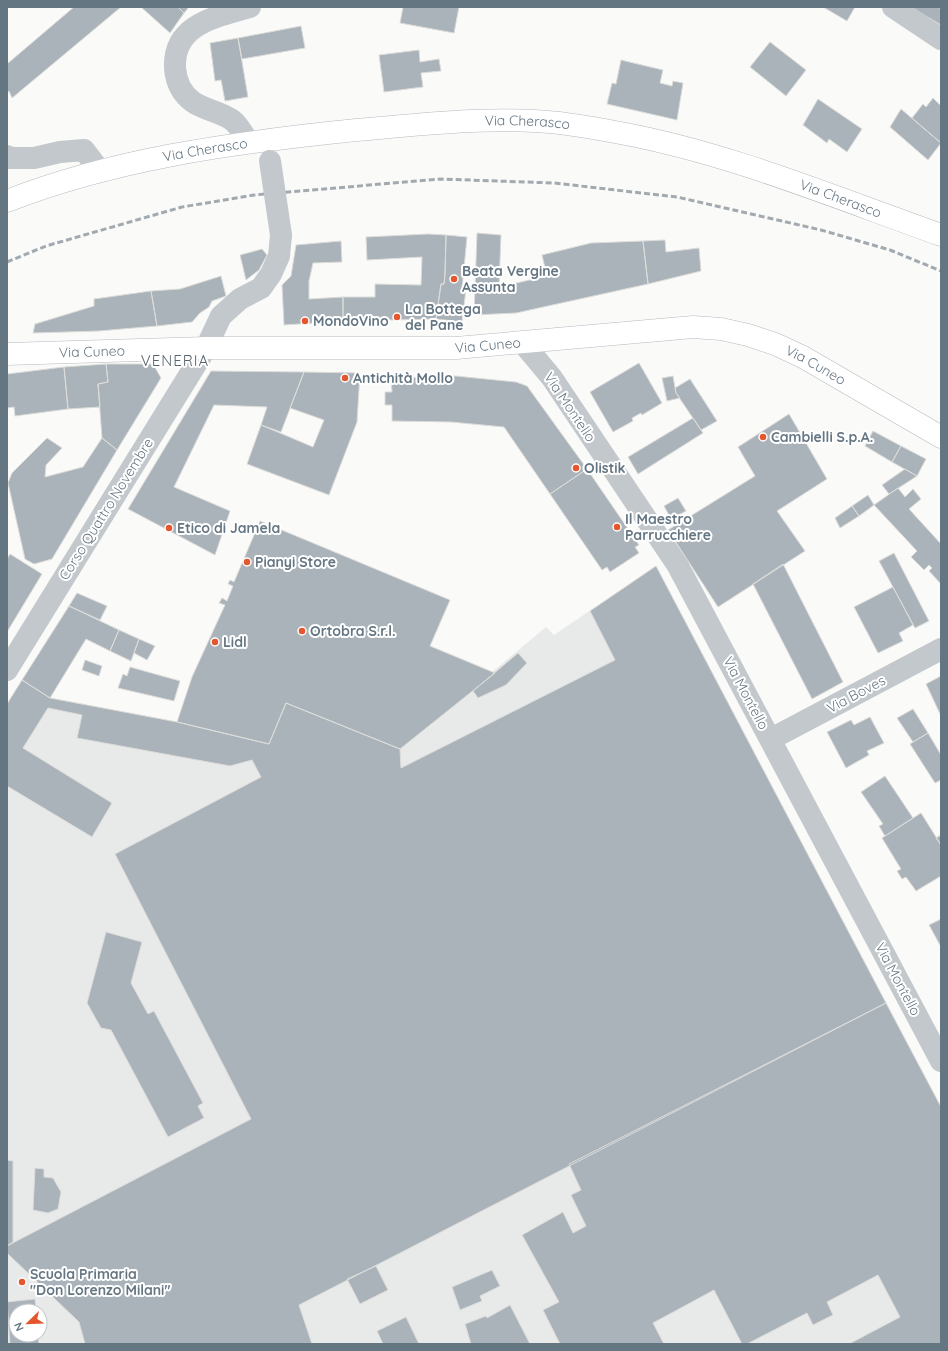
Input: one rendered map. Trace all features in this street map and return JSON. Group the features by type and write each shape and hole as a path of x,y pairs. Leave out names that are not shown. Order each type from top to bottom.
{"main road":[{"name":"Via Cherasco","path":"7,201 100,170 257,141 447,121 535,121 616,132 706,154 800,185 941,235"},
{"name":"Via Cuneo","path":"7,354 206,348 456,348 693,327 721,329 748,335 803,357 941,437"}],"street":[{"path":"250,7 199,24 188,32 178,45 174,56 178,84 184,94 194,103 233,120 257,141"},
{"path":"893,7 941,39"},
{"name":"Corso Quattro Novembre","path":"7,670 13,647 206,348 221,316 240,299 261,288 271,274 279,256 281,235 270,161 257,141"},
{"path":"7,156 10,158 34,158 60,152 84,150 100,170"},
{"name":"Via Montello","path":"522,342 552,378 678,566 941,1060"},
{"name":"Via Boves","path":"771,739 941,649"}],"shaded area":[{"path":"656,566 941,1107 941,1344 7,1344 7,1246 13,1242 13,1161 7,1160 7,704 22,680 50,698 177,722 400,749 546,627 554,635"}],"building":[{"path":"74,7 121,7 12,98 9,91 7,93 7,64"},
{"path":"141,7 178,7 184,13 170,33"},
{"path":"178,7 189,7 184,13"},
{"path":"403,7 459,7 454,33 400,23"},
{"path":"823,7 855,7 847,21"},
{"path":"911,7 938,7 941,9 941,25"},
{"path":"301,26 305,48 242,59 238,38"},
{"path":"238,38 248,97 225,101 221,80 215,81 210,43"},
{"path":"770,42 806,70 786,96 750,67"},
{"path":"419,50 420,62 439,59 441,71 421,73 423,87 384,92 379,55"},
{"path":"621,60 663,70 660,83 672,86 673,81 683,83 677,120 607,104 612,83 616,84"},
{"path":"933,98 941,106 941,143 912,118 923,104 926,107"},
{"path":"818,99 862,129 847,152 829,139 827,143 803,125"},
{"path":"901,109 941,143 928,160 890,127"},
{"path":"477,233 501,235 499,287 547,276 542,255 591,243 643,241 648,284 516,313 474,315"},
{"path":"428,234 446,235 444,284 441,284 436,319 343,321 343,297 375,297 375,284 421,285 422,257 367,260 366,237"},
{"name":"Beata Vergine Assunta","path":"446,235 467,237 462,289 466,289 462,322 436,319 441,284 444,284"},
{"path":"665,240 666,252 699,248 701,271 648,284 643,241"},
{"path":"341,241 342,262 313,263 309,281 309,299 343,297 343,321 284,325 282,285 291,276 296,245"},
{"path":"262,249 267,255 259,270 246,280 240,255"},
{"path":"221,276 226,296 212,301 209,307 200,313 192,322 157,326 151,291 180,289"},
{"path":"151,291 157,326 99,331 33,333 35,324 94,306 94,299"},
{"path":"639,363 662,403 642,415 641,413 632,418 633,421 613,432 590,392"},
{"path":"106,364 108,382 98,384 100,407 68,409 64,367"},
{"path":"106,364 153,364 161,378 117,450 102,438 98,384 108,382"},
{"path":"64,367 68,409 15,416 14,407 7,408 7,374"},
{"path":"211,371 304,372 281,432 261,425 267,407 214,405 174,487 230,511 215,555 128,509"},
{"path":"304,372 360,373 357,422 329,495 247,464 261,425 313,447 324,420 290,408"},
{"path":"456,376 516,382 527,386 587,469 550,494 504,427 451,422 392,421 392,405 385,405 385,392 392,392 391,378"},
{"path":"673,376 676,393 680,398 667,401 662,378"},
{"path":"690,379 717,421 701,430 676,393 675,388"},
{"path":"789,414 827,479 777,511 805,551 718,607 668,530 755,476 738,447"},
{"path":"693,418 703,433 638,474 628,457"},
{"path":"873,431 901,446 892,462 865,446"},
{"path":"47,438 62,448 46,465 45,477 83,467 102,438 117,450 52,559 34,564 25,559 8,483 12,473"},
{"path":"901,446 926,459 917,476 892,462"},
{"path":"587,469 639,545 635,547 639,553 610,572 607,567 602,570 550,494"},
{"path":"905,469 917,476 889,494 882,485"},
{"path":"898,488 905,497 913,489 921,499 909,509 941,544 941,584 929,571 932,568 929,565 924,570 911,557 917,551 874,505"},
{"path":"868,495 874,505 859,516 852,506"},
{"path":"678,498 686,511 671,519 664,506"},
{"path":"852,506 859,516 840,528 835,518"},
{"path":"260,521 450,600 430,646 495,673 400,749 286,703 269,744 177,722 192,677 225,605 219,603 222,598 227,601 233,586 228,584 230,580 234,582"},
{"path":"894,553 929,621 915,628 879,561"},
{"path":"10,554 42,574 7,632 7,559"},
{"path":"783,564 843,682 812,699 753,584"},
{"path":"656,566 886,1003 299,1305 312,1344 85,1344 79,1322 7,1253 7,1246 251,1119 115,854 261,777 252,760 230,766 77,738 82,715 48,708 23,748 112,803 92,837 7,786 7,704 22,680 50,698 177,722 269,744 286,703 400,749 401,768 615,660 590,611"},
{"path":"893,587 913,625 899,633 903,641 878,653 854,607"},
{"path":"77,593 107,606 100,620 69,606"},
{"path":"69,606 119,630 110,651 86,639 50,698 22,680"},
{"path":"119,630 139,639 131,661 110,651"},
{"path":"139,639 155,646 147,660 134,653"},
{"path":"518,653 527,663 506,685 478,698 473,691"},
{"path":"85,660 102,666 99,676 82,670"},
{"path":"130,667 180,681 174,701 118,688 123,674 127,676"},
{"path":"941,676 941,716 926,684"},
{"path":"913,709 928,733 913,742 897,718"},
{"path":"870,717 884,743 867,751 869,755 846,768 827,732 851,720 854,725"},
{"path":"928,733 941,755 941,780 935,783 910,744"},
{"path":"885,776 913,818 885,836 879,826 883,824 861,792"},
{"path":"921,813 941,845 941,876 916,891 906,877 902,879 897,871 901,869 882,838"},
{"path":"941,835 941,845 936,838"},
{"path":"941,919 941,947 929,925"},
{"path":"106,932 142,942 131,983 148,1014 154,1011 203,1103 198,1106 204,1118 168,1137 111,1030 101,1028 87,1003"},
{"path":"886,1003 941,1107 941,1344 849,1344 900,1317 878,1275 827,1302 833,1315 813,1325 807,1313 747,1344 742,1344 714,1290 653,1323 664,1344 560,1344 543,1310 559,1302 522,1235 563,1212 573,1233 586,1226 571,1195 581,1190 569,1164"},
{"path":"7,1160 13,1161 13,1242 7,1246"},
{"path":"35,1168 44,1169 44,1177 53,1178 61,1192 58,1209 48,1213 33,1210"},
{"path":"376,1266 388,1290 360,1304 347,1279"},
{"path":"492,1270 500,1286 480,1296 482,1301 460,1310 452,1287"},
{"path":"35,1299 35,1303 8,1303 8,1316 7,1302"},
{"path":"510,1305 530,1344 471,1344 465,1324 486,1316 487,1318"},
{"path":"406,1317 419,1344 383,1344 377,1331"},
{"path":"10,1343 39,1344 10,1344"}],"railway":[{"path":"7,262 46,246 182,207 254,195 440,179 554,183 677,197 821,230 890,250 941,271"}],"place":[{"name":"Beata Vergine Assunta","path":"454,279"},
{"name":"La Bottega del Pane","path":"397,317"},
{"name":"MondoVino","path":"305,321"},
{"name":"Antichità Mollo","path":"345,378"},
{"name":"Cambielli S.p.A.","path":"763,437"},
{"name":"Olistik","path":"576,468"},
{"name":"Il Maestro Parrucchiere","path":"617,527"},
{"name":"Etico di Jamela","path":"169,528"},
{"name":"Pianyi Store","path":"247,562"},
{"name":"Ortobra S.r.l.","path":"302,631"},
{"name":"Lidl","path":"215,642"},
{"name":"Scuola Primaria \"Don Lorenzo Milani\"","path":"22,1282"}],"district":[{"name":"VENERIA","path":"175,360"}]}
